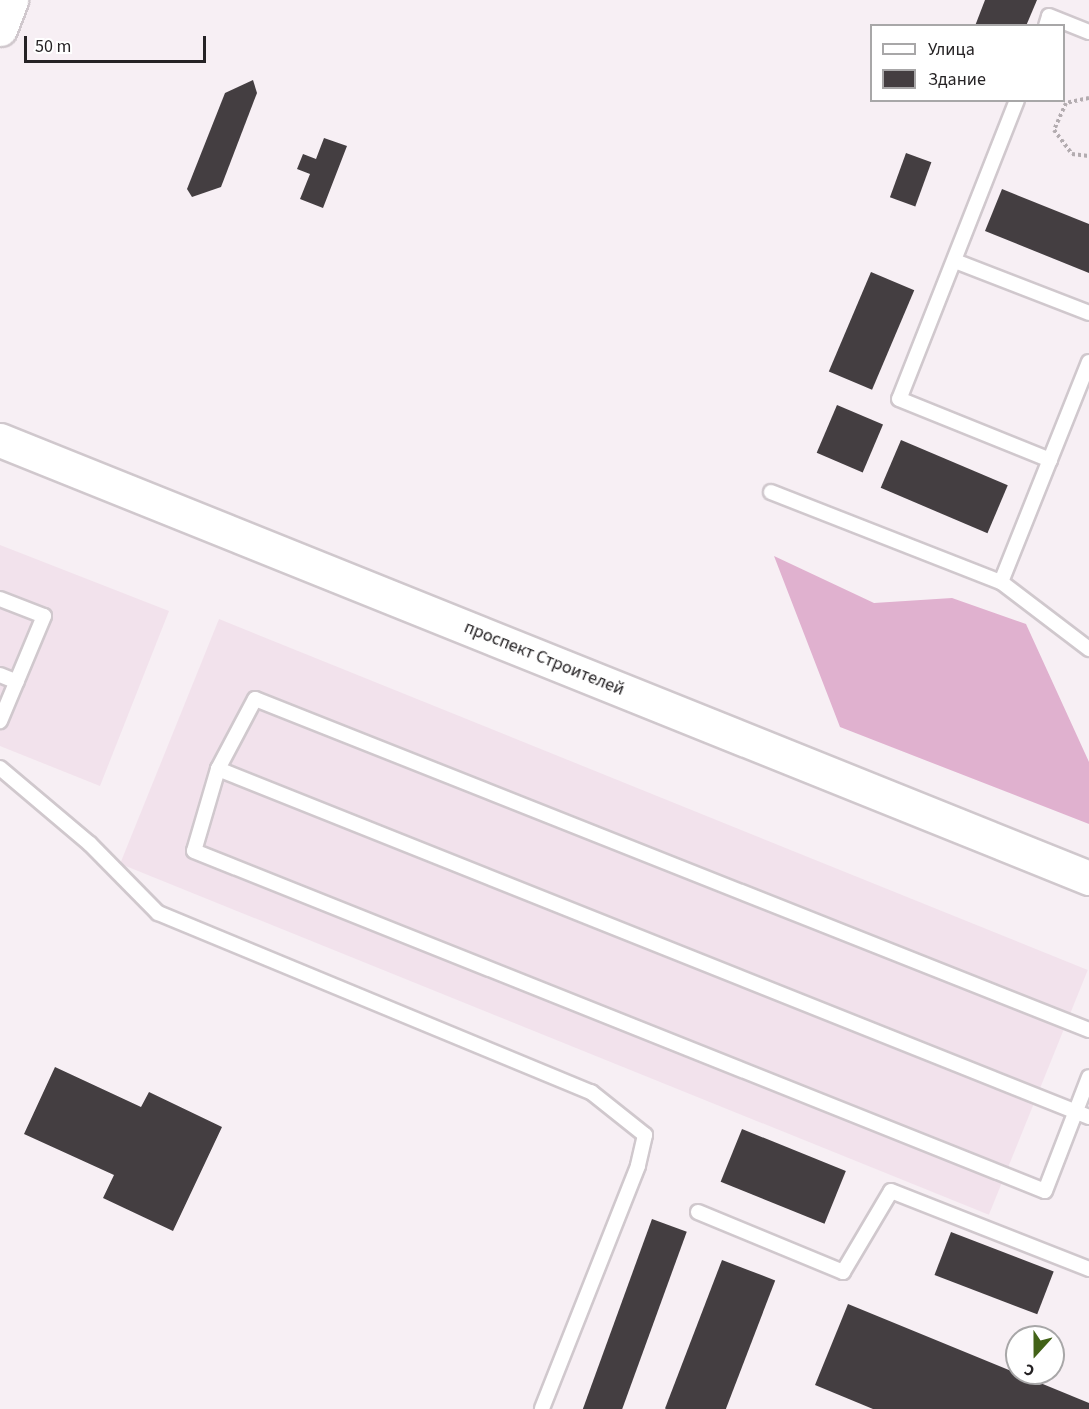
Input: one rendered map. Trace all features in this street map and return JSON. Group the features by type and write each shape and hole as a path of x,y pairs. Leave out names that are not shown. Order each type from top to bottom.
{"street":[{"path":"0,29 11,0"},
{"name":"проспект Строителей","path":"0,440 1089,878"}],"lane":[{"path":"1047,24 1049,16 1089,32"},
{"path":"1016,102 899,399 1050,460"},
{"path":"955,261 1089,312"},
{"path":"1001,582 1089,362"},
{"path":"771,492 1001,582 1089,648"},
{"path":"0,599 44,616 0,721"},
{"path":"0,675 17,682"},
{"path":"1089,1030 255,699 218,769 194,851 1045,1191 1089,1077"},
{"path":"0,768 90,844 158,913 591,1092 645,1135 638,1166 542,1409"},
{"path":"218,769 1089,1118"},
{"path":"698,1212 843,1272 891,1191 1089,1269"}],"path":[{"path":"1089,98 1066,103 1054,130 1072,154 1089,156"}],"shaded area":[{"path":"0,545 169,611 100,786 0,746"},
{"path":"774,556 874,603 952,598 1026,624 1089,762 1089,824 840,727"},
{"path":"219,619 1088,970 989,1215 120,864"}],"building":[{"path":"985,0 1037,0 1027,24 976,24"},
{"path":"253,80 257,93 221,187 192,197 187,189 225,93"},
{"path":"324,138 347,146 323,208 300,199 310,174 297,169 303,154 316,159"},
{"path":"906,153 931,162 915,206 890,197"},
{"path":"1002,189 1089,224 1089,273 985,231"},
{"path":"871,272 914,290 872,390 829,371"},
{"path":"837,405 883,425 863,472 817,453"},
{"path":"901,440 1008,485 987,533 881,488"},
{"path":"55,1067 141,1107 149,1092 222,1127 173,1231 103,1198 114,1175 24,1134"},
{"path":"742,1129 846,1171 824,1224 721,1182"},
{"path":"652,1219 687,1232 622,1409 583,1409"},
{"path":"951,1232 1054,1271 1037,1314 935,1275"},
{"path":"722,1260 775,1280 726,1409 665,1408"},
{"path":"848,1304 1005,1368 1005,1385 1045,1385 1089,1403 1089,1409 873,1409 815,1385"}]}
